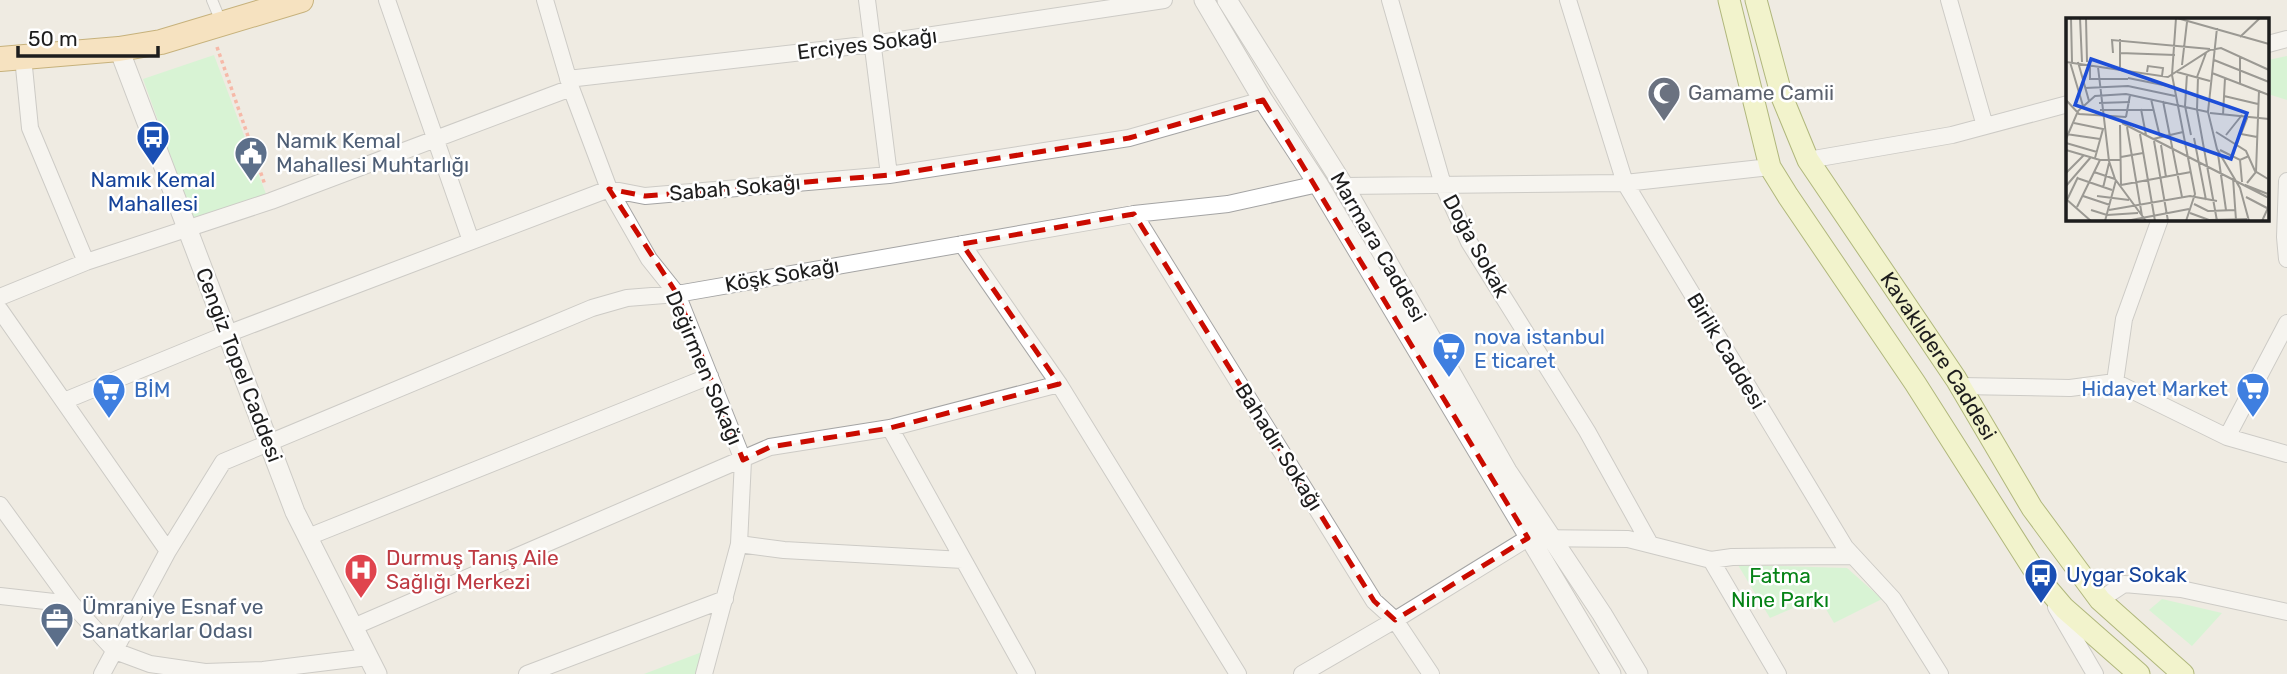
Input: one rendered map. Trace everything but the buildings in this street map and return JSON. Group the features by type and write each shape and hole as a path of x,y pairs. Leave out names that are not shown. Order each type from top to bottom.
{"main road":[{"path":"11,58 119,49 161,42 301,0"},
{"name":"Kavaklıdere Caddesi","path":"1729,0 1770,167 1915,383 2041,581 2064,608 2138,674"},
{"name":"Kavaklıdere Caddesi","path":"1756,0 1782,97 1808,160 1960,386 2032,508 2100,600 2183,674"},
{"path":"1770,167 1808,160"},
{"path":"2041,581 2069,558"},
{"path":"2082,624 2100,600"}],"street":[{"path":"212,0 216,27"},
{"path":"387,0 471,241"},
{"name":"Değirmen Sokağı","path":"545,0 569,84 609,189 649,259 677,294 743,460 739,544 704,674"},
{"path":"867,0 889,174"},
{"name":"Erciyes Sokağı","path":"0,297 86,262 271,201 435,139 569,84 873,44 1164,0"},
{"name":"Marmara Caddesi","path":"1204,0 1263,100 1318,184 1611,674"},
{"name":"Marmara Caddesi","path":"1227,0 1344,186 1507,471 1602,614 1638,674"},
{"name":"Doğa Sokak","path":"1390,0 1443,185 1469,242 1587,431 1650,544"},
{"name":"Birlik Caddesi","path":"1568,0 1625,183 1844,547 1893,599 1940,674"},
{"path":"1948,0 1985,125"},
{"path":"2270,43 2287,39"},
{"name":"Cengiz Topel Caddesi","path":"119,49 295,512 372,666"},
{"path":"11,58 30,128 86,262"},
{"name":"Sabah Sokağı","path":"609,189 645,196 889,174 1129,138 1263,100"},
{"path":"1808,160 1952,135 2066,105"},
{"path":"1318,184 1625,183 1770,167"},
{"path":"2287,181 2287,259"},
{"name":"Köşk Sokağı","path":"102,674 168,551 223,462 592,308 627,298 677,294 1134,214 1228,204 1318,184"},
{"path":"64,401 226,334 609,189"},
{"name":"Bahadır Sokağı","path":"1134,214 1374,601 1395,620 1431,674"},
{"path":"2116,382 2124,319 2160,220"},
{"path":"962,244 1059,384 1238,674"},
{"path":"0,310 168,551"},
{"path":"2227,437 2287,323"},
{"path":"308,537 710,376"},
{"path":"1960,386 2070,388 2116,382 2227,437 2287,454"},
{"path":"352,627 770,447 890,428 1059,384"},
{"path":"890,428 1027,674"},
{"path":"0,505 72,604 115,651 150,664 205,672 372,666"},
{"path":"1302,674 1528,538 1604,537 1650,544 1711,561 1732,557 1853,556"},
{"path":"739,544 784,550 964,560"},
{"path":"1711,561 1778,674"},
{"path":"2041,581 2095,674"},
{"path":"2100,600 2124,584 2181,589 2287,612"},
{"path":"0,596 72,604"},
{"path":"527,674 725,599"}],"path":[{"path":"216,27 271,201"}],"highlighted area":[{"path":"1263,100 1528,538 1395,620 1374,601 1134,214 962,244 1059,384 890,428 770,447 743,460 677,294 609,189 645,196 889,175 1129,138"}],"green space":[{"path":"214,55 266,194 194,221 143,79"},
{"path":"2287,56 2287,100 2270,95 2270,60"},
{"name":"Fatma Nine Parkı","path":"1738,565 1847,568 1882,599 1834,623 1823,604 1805,603 1770,618"},
{"path":"2162,599 2222,613 2192,646 2149,610"},
{"path":"702,652 698,674 644,674"}],"place":[{"name":"Gamame Camii","path":"1664,123"},
{"name":"Namık Kemal Mahallesi","path":"153,167"},
{"name":"Namık Kemal Mahallesi Muhtarlığı","path":"251,183"},
{"name":"nova istanbul E ticaret","path":"1449,379"},
{"name":"Hidayet Market","path":"2253,419"},
{"name":"BİM","path":"109,420"},
{"name":"Durmuş Tanış Aile Sağlığı Merkezi","path":"361,600"},
{"name":"Uygar Sokak","path":"2041,605"},
{"name":"Ümraniye Esnaf ve Sanatkarlar Odası","path":"57,649"}]}
